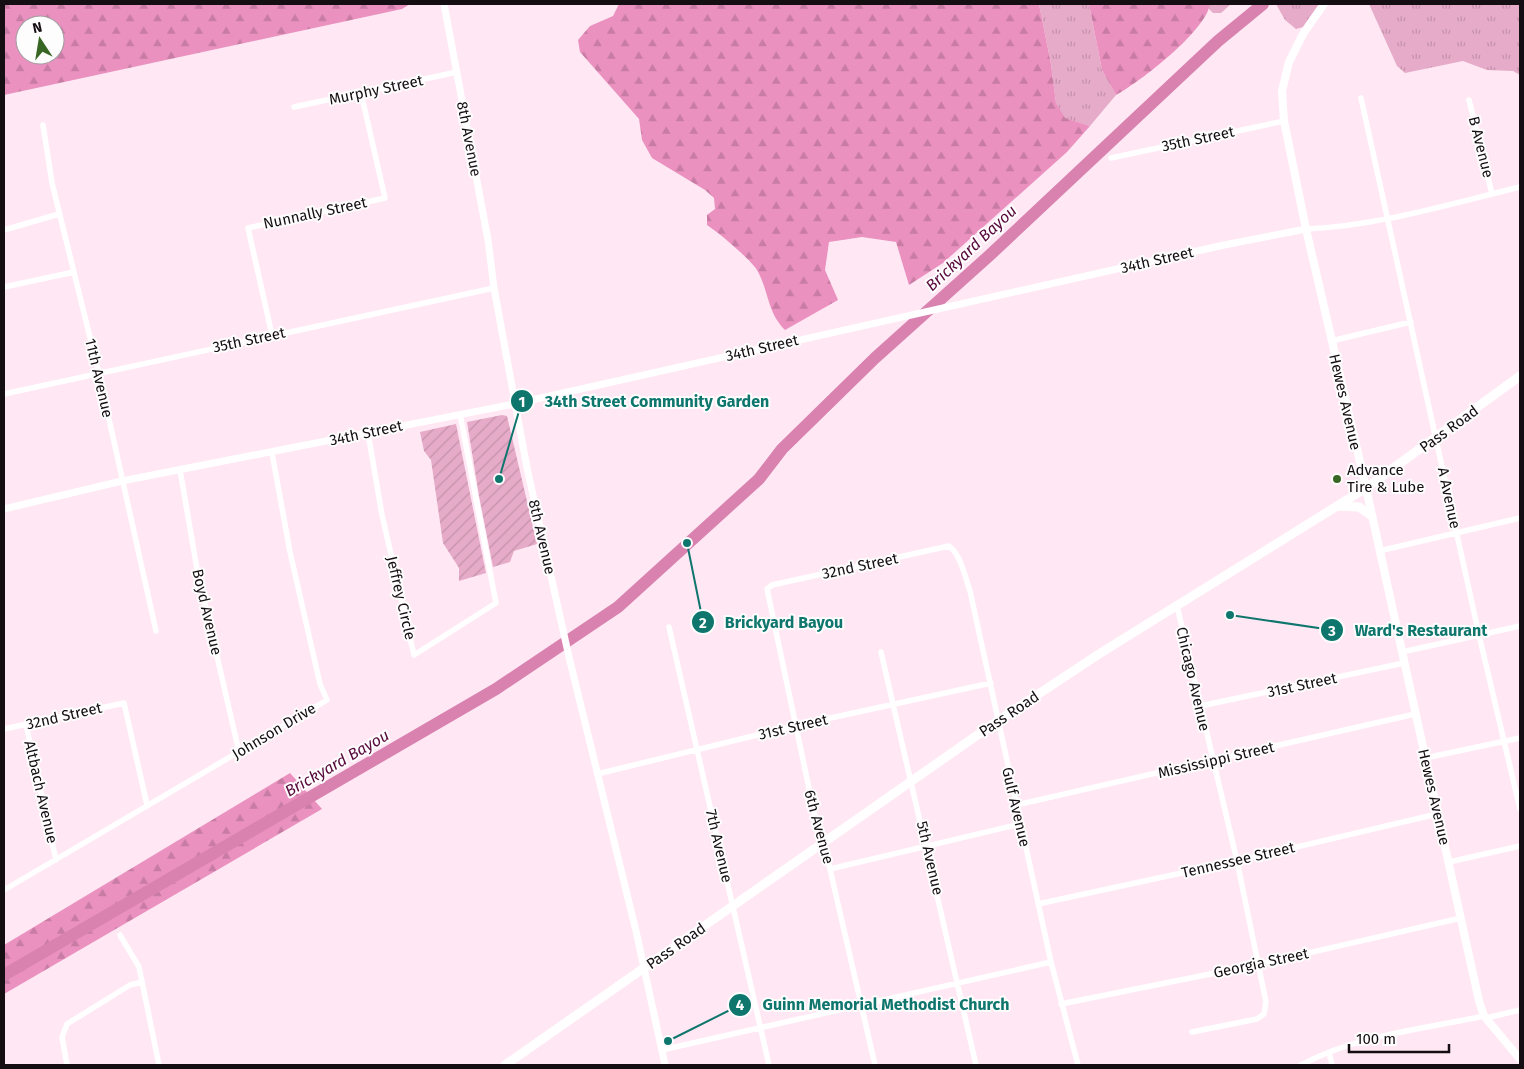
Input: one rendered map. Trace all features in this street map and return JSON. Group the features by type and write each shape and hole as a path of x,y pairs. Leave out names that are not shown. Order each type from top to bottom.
{"main road":[{"name":"Hewes Avenue","path":"1324,4 1304,34 1289,62 1282,91 1284,121 1306,229 1366,488 1437,814 1485,1017 1520,1059"},
{"name":"Pass Road","path":"509,1064 999,720 1366,488 1520,376"},
{"path":"1337,506 1359,507 1372,516"}],"street":[{"name":"8th Avenue","path":"444,4 488,240 494,288 514,404 568,657 644,968 665,1065"},
{"name":"Murphy Street","path":"294,107 457,72"},
{"name":"Nunnally Street","path":"272,335 248,228 384,198 361,93"},
{"name":"A Avenue","path":"1361,98 1520,809"},
{"name":"B Avenue","path":"1469,100 1492,194"},
{"name":"35th Street","path":"1111,158 1284,121"},
{"name":"11th Avenue","path":"43,125 48,162 59,214 99,374 156,631"},
{"name":"34th Street","path":"4,509 180,470 514,404 1224,244 1306,229 1339,228 1387,219 1520,187"},
{"path":"4,230 59,214"},
{"path":"4,287 74,272"},
{"name":"35th Street","path":"4,394 494,288"},
{"path":"1331,341 1411,322"},
{"name":"Jeffrey Circle","path":"368,433 382,516 414,655 496,604 460,414"},
{"name":"Johnson Drive","path":"4,890 327,700 320,684 290,552 272,453"},
{"name":"Boyd Avenue","path":"180,470 197,568 239,752"},
{"path":"1379,551 1520,518"},
{"name":"32nd Street","path":"767,589 772,585 949,546 953,549"},
{"name":"Gulf Avenue","path":"953,549 970,591 999,720 1003,753 1061,1004 1078,1065"},
{"name":"6th Avenue","path":"767,589 794,726 822,844 830,869 875,1065"},
{"name":"Chicago Avenue","path":"1177,606 1212,762 1237,861 1260,964 1266,1002 1264,1014 1257,1019 1192,1032"},
{"path":"1402,652 1520,626"},
{"name":"7th Avenue","path":"669,627 769,1065"},
{"name":"5th Avenue","path":"881,652 913,781 976,1065"},
{"name":"31st Street","path":"1200,706 1404,663"},
{"name":"31st Street","path":"597,774 794,726 991,683"},
{"name":"32nd Street","path":"4,729 124,703 147,805"},
{"name":"Mississippi Street","path":"1016,805 1212,762 1415,714"},
{"name":"Altbach Avenue","path":"26,725 56,860"},
{"path":"1425,758 1520,738"},
{"name":"Tennessee Street","path":"1038,904 1237,861 1437,814"},
{"path":"830,869 1020,824"},
{"path":"1449,862 1520,846"},
{"name":"Georgia Street","path":"1061,1004 1260,964 1461,918"},
{"path":"120,935 139,967 159,1065"},
{"path":"662,1050 760,1026 1051,962"},
{"path":"67,1065 62,1037 68,1024 130,985 142,982"},
{"path":"1301,1065 1355,1043 1520,1010"},
{"path":"1329,1052 1332,1065"}],"green space":[{"path":"4,4 410,4 402,9 4,95"},
{"path":"619,4 1039,4 1051,64 1056,103 1065,118 1090,126 1067,152 943,263 909,285 896,242 862,237 829,242 825,270 838,300 785,330 771,309 757,270 734,246 707,225 707,215 715,209 714,198 705,190 652,158 642,140 639,119 580,52 578,40 590,26 613,16"},
{"path":"1039,4 1089,4 1102,70 1116,95 1090,126 1064,118 1056,103 1051,64"},
{"path":"1089,4 1210,4 1206,15 1185,41 1155,68 1116,95 1102,70"},
{"path":"1210,4 1231,4 1221,13 1213,13 1209,9"},
{"path":"1276,4 1319,4 1303,27 1296,29 1285,20"},
{"path":"1369,4 1520,4 1520,75 1513,71 1487,70 1463,61 1405,73 1397,66"},
{"path":"502,415 507,416 537,544 514,551 510,562 493,567 467,422"},
{"path":"456,424 486,573 459,581 459,568 443,543 431,460 424,451 420,432"},
{"path":"290,773 322,809 4,994 4,945"}],"waterway":[{"name":"Brickyard Bayou","path":"4,975 496,689 618,607 759,479 782,449 875,358 991,254 1218,41 1263,4"}],"place":[{"name":"34th Street Community Garden","path":"499,479"},
{"name":"Advance Tire & Lube","path":"1337,479"},
{"name":"Brickyard Bayou","path":"687,543"},
{"name":"Ward's Restaurant","path":"1230,615"},
{"name":"Guinn Memorial Methodist Church","path":"668,1041"}]}
